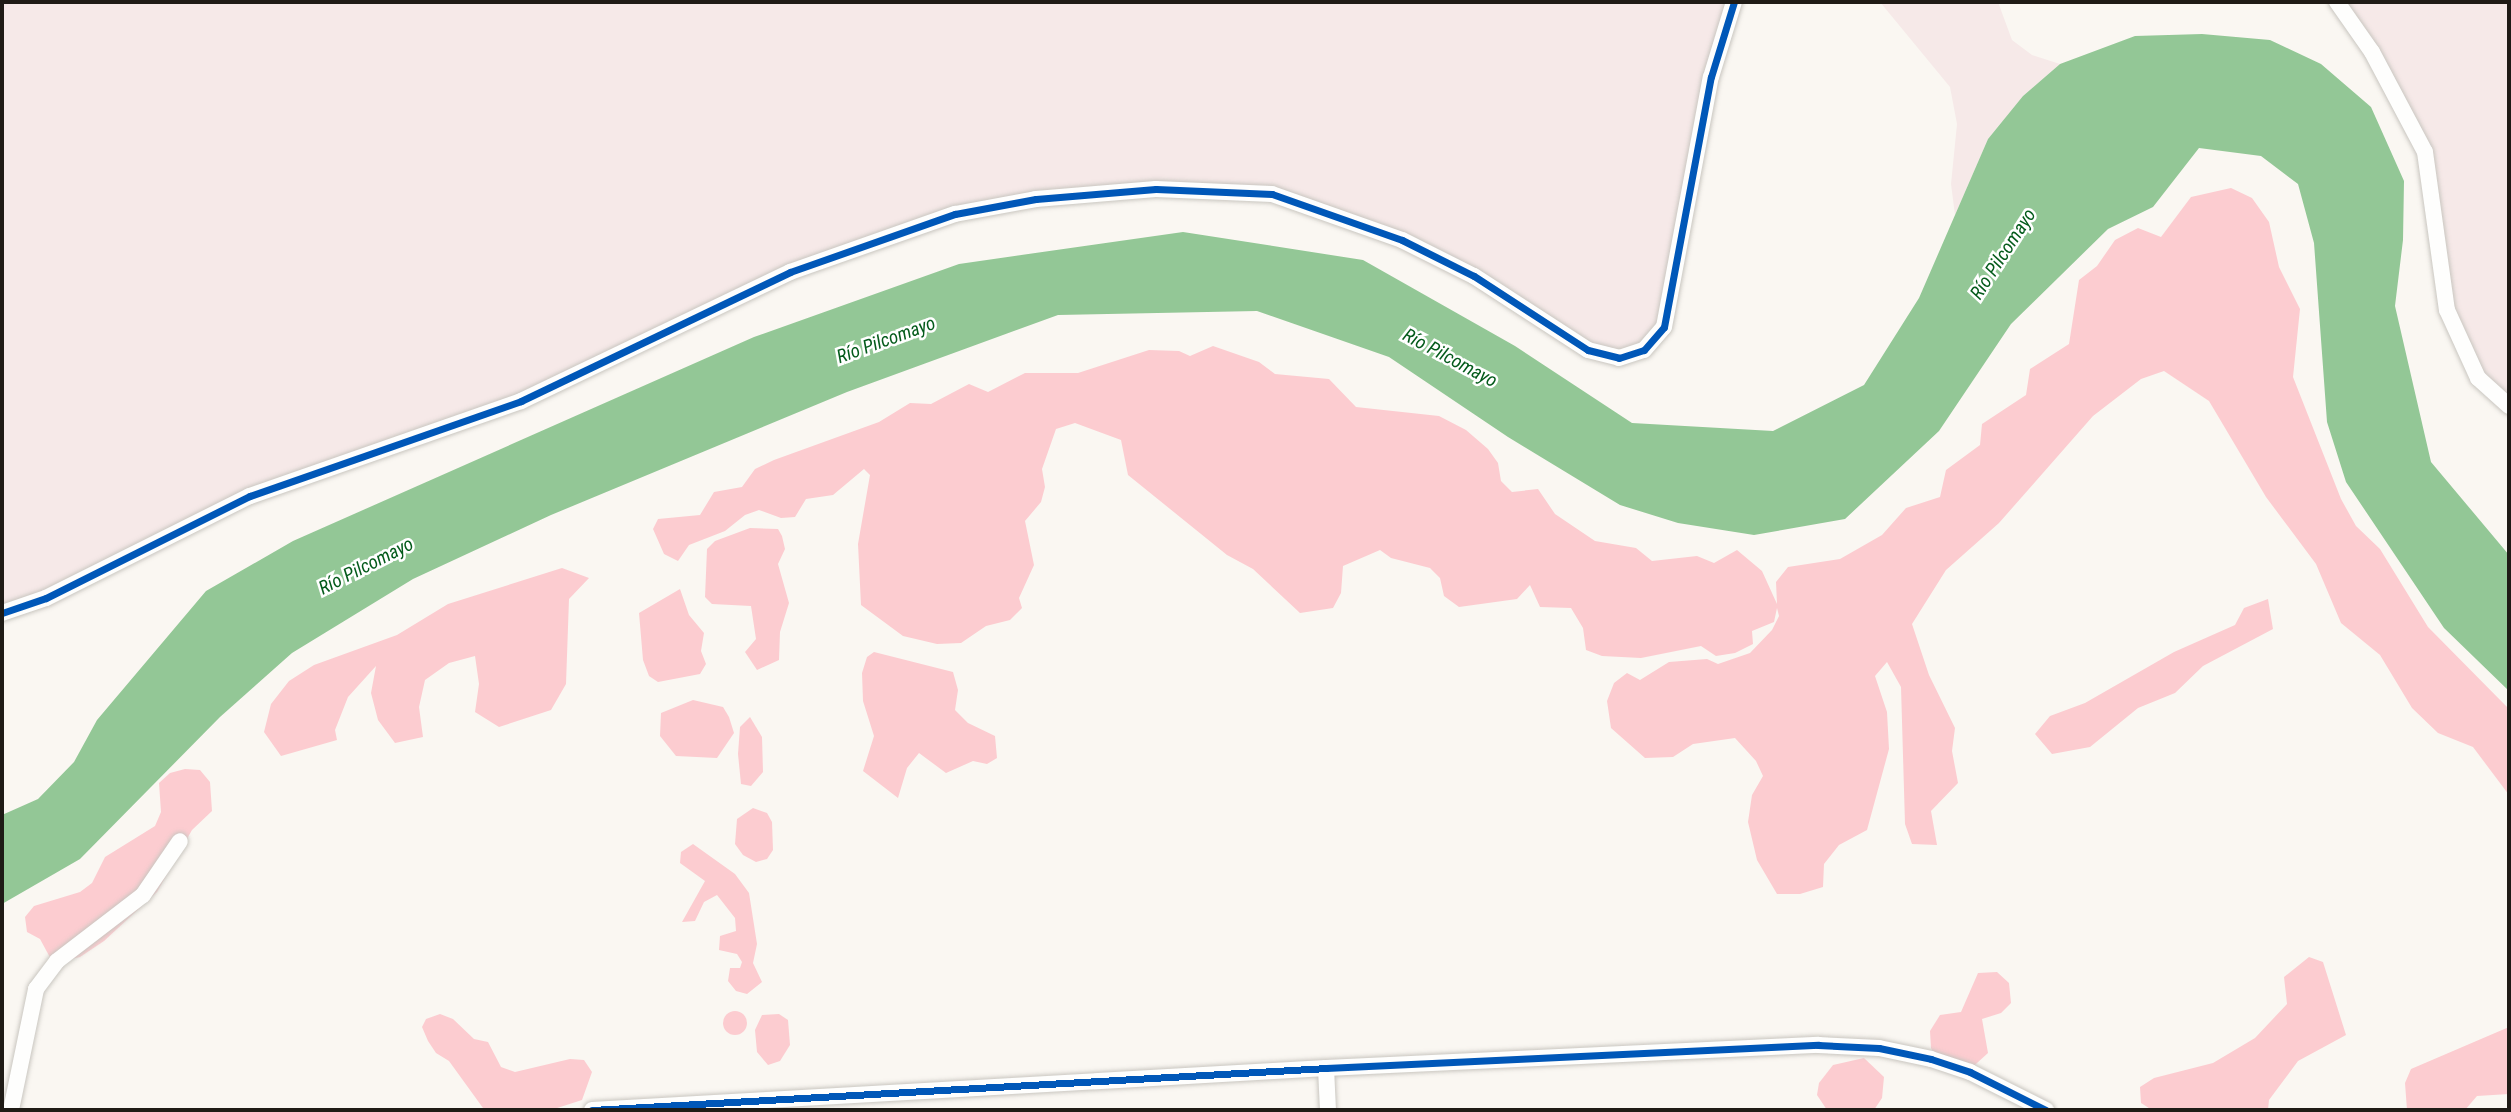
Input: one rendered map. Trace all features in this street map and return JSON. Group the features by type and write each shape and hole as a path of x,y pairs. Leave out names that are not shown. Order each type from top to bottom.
{"street":[{"path":"2,613 46,598 250,496 522,401 790,272 955,214 1036,200 1156,189 1272,194 1402,240 1474,276 1588,350 1619,358 1644,350 1664,327 1711,77 1734,2"},
{"path":"2337,2 2372,52 2425,152 2447,310 2478,378 2509,406"},
{"path":"11,1110 36,989 57,961 143,895 180,841"},
{"path":"592,1110 750,1106 1326,1068 1818,1045 1878,1048 1970,1072 2046,1110"},
{"path":"1326,1068 1328,1110"}],"shaded area":[{"path":"2,2 1734,2 1664,327 1644,350 1588,350 1474,276 1272,194 1036,200 862,248 521,401 318,470 2,613"},
{"path":"1880,2 1998,2 2012,40 2032,55 2060,64 2023,96 1988,139 1955,215 1951,184 1957,124 1950,87"},
{"path":"2337,2 2509,2 2509,406 2459,343 2425,152"},
{"path":"2231,188 2252,198 2269,222 2279,267 2300,309 2293,377 2341,499 2356,526 2380,549 2428,627 2509,709 2509,795 2473,747 2438,733 2412,708 2380,655 2341,623 2316,564 2266,497 2209,401 2164,371 2141,379 2093,416 1999,523 1946,570 1912,624 1929,675 1955,728 1952,751 1958,783 1931,811 1937,845 1912,844 1905,824 1901,687 1887,662 1875,676 1887,712 1889,749 1867,830 1839,845 1824,864 1823,887 1800,894 1777,894 1757,860 1748,822 1752,795 1763,776 1756,761 1735,738 1693,744 1673,757 1645,758 1611,728 1607,701 1614,683 1627,673 1640,680 1669,662 1707,659 1718,664 1750,653 1772,630 1779,616 1777,608 1774,622 1752,631 1753,644 1735,653 1716,656 1701,646 1641,658 1602,656 1586,650 1583,628 1571,608 1540,607 1530,585 1517,599 1459,607 1444,596 1440,578 1430,568 1391,558 1380,550 1343,566 1341,593 1333,608 1300,613 1253,569 1227,555 1128,475 1121,440 1075,423 1056,429 1042,469 1045,487 1041,502 1025,521 1034,565 1019,598 1022,608 1010,620 986,626 961,643 937,644 903,636 861,605 858,544 870,475 864,469 833,495 806,499 795,517 781,518 759,510 745,515 725,531 689,545 678,561 664,554 653,529 658,519 700,515 714,492 742,487 755,469 879,422 910,403 931,404 969,384 988,392 1025,373 1078,373 1149,350 1179,351 1190,356 1213,346 1259,362 1275,374 1329,379 1356,407 1439,416 1466,430 1488,449 1498,463 1501,481 1512,492 1538,489 1555,514 1595,541 1636,548 1652,561 1697,556 1714,563 1737,550 1762,571 1777,604 1776,582 1788,567 1840,559 1882,535 1906,508 1940,497 1946,470 1980,445 1982,424 2026,395 2030,369 2069,344 2079,280 2097,266 2115,240 2138,228 2161,237 2191,197"},
{"path":"750,528 778,529 782,536 785,549 778,564 789,603 780,632 779,660 757,670 745,652 756,639 751,606 712,604 705,597 707,549 715,541"},
{"path":"562,568 589,578 569,599 566,684 551,710 499,727 475,712 479,684 475,656 449,663 425,680 419,707 423,737 395,743 378,720 371,693 376,666 348,697 335,730 337,740 281,756 264,732 271,704 289,681 314,665 397,635 448,604"},
{"path":"680,589 689,615 704,633 701,651 706,664 700,674 658,682 649,676 643,660 639,613"},
{"path":"2268,599 2273,629 2203,666 2175,693 2138,708 2090,747 2052,754 2035,734 2050,716 2085,703 2174,652 2235,625 2244,608"},
{"path":"874,652 953,672 958,690 955,710 968,723 995,736 997,758 987,764 973,761 946,773 919,753 907,768 898,798 863,771 874,736 863,701 862,673 867,657"},
{"path":"693,700 723,707 729,717 734,733 717,758 676,756 660,736 661,713"},
{"path":"750,717 762,737 763,772 751,786 741,784 738,754 740,727"},
{"path":"185,769 200,770 210,782 212,811 192,830 157,892 104,941 80,957 53,963 40,939 27,932 25,917 34,906 80,892 92,883 105,857 155,826 161,812 159,783 170,773"},
{"path":"753,808 767,813 772,822 773,850 767,859 756,862 743,855 735,844 737,819"},
{"path":"693,844 735,874 749,893 757,944 753,963 762,982 747,994 736,991 728,981 730,968 740,968 742,962 737,954 719,950 720,936 736,931 735,918 717,895 704,902 695,921 682,922 705,881 680,863 681,852"},
{"path":"2309,957 2323,962 2346,1035 2298,1061 2269,1100 2268,1110 2152,1110 2141,1103 2140,1087 2154,1078 2213,1063 2255,1038 2287,1004 2284,977"},
{"path":"1997,972 2009,983 2011,1003 2001,1013 1982,1019 1988,1053 1966,1073 1939,1064 1931,1048 1930,1031 1940,1015 1961,1012 1978,973"},
{"path":"735,1011 746,1018 747,1023 740,1034 735,1035 724,1028 723,1023 730,1012"},
{"path":"440,1014 453,1019 474,1039 488,1042 501,1067 515,1072 570,1059 584,1060 592,1072 582,1100 551,1110 483,1108 449,1061 436,1053 428,1041 422,1027 426,1019"},
{"path":"779,1014 788,1020 790,1045 780,1061 768,1065 757,1052 755,1030 762,1015"},
{"path":"2509,1027 2509,1094 2477,1096 2465,1110 2407,1110 2405,1083 2411,1069"},
{"path":"1864,1058 1884,1077 1882,1098 1874,1110 1827,1110 1817,1095 1819,1083 1833,1065"}],"water":[{"name":"Río Pilcomayo","path":"2202,34 2270,40 2321,64 2371,107 2404,181 2403,240 2395,306 2431,462 2509,555 2509,691 2444,628 2346,482 2327,422 2314,243 2298,184 2261,156 2199,148 2153,207 2108,229 2011,324 1939,431 1845,519 1754,535 1678,523 1620,505 1508,437 1389,357 1257,311 1058,315 847,392 551,515 413,579 292,653 220,717 80,859 2,904 2,815 38,799 74,762 97,720 206,591 293,541 754,337 959,264 1183,232 1363,260 1515,346 1632,423 1773,431 1864,385 1919,298 1988,139 2023,96 2060,64 2135,36"}],"cycle path":[{"path":"2,613 46,598 250,496 521,401 790,272 955,214 1036,199 1156,189 1272,194 1402,240 1474,276 1588,350 1619,358 1644,350 1664,327 1711,77 1734,2"},
{"path":"592,1110 1326,1068 1818,1045 1879,1048 1931,1059 1970,1072 2046,1110"}]}
